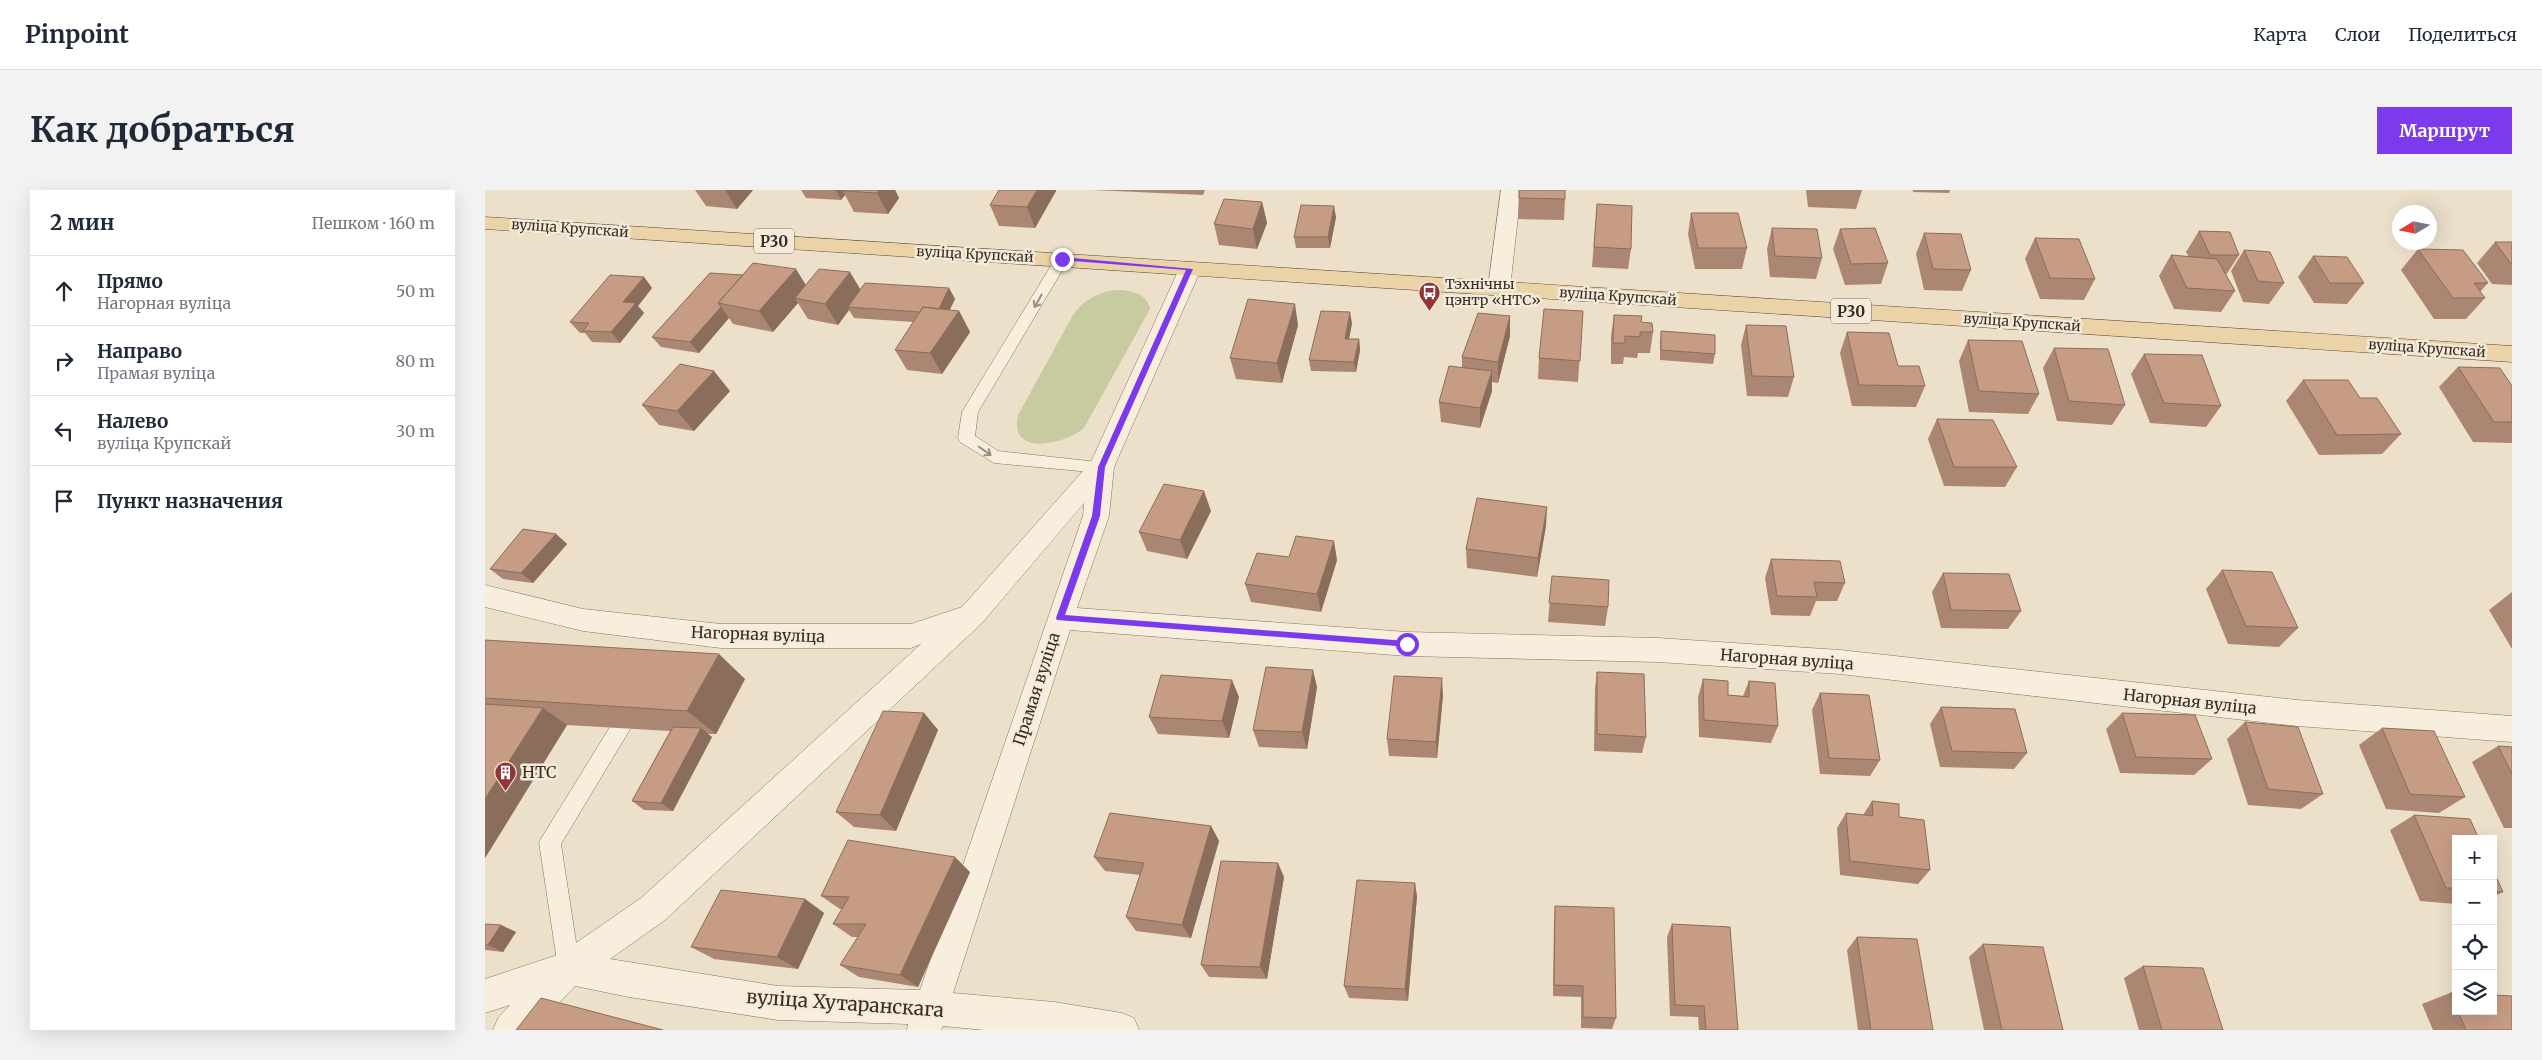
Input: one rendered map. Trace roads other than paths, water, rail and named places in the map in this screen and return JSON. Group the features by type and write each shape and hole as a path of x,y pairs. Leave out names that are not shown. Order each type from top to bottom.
{"main road":[{"name":"вуліца Крупскай","path":"485,223 2512,354"}],"street":[{"path":"1499,288 1511,190"},
{"name":"Прамая вуліца","path":"927,1019 1060,618 1096,516 1101,467 1190,269"},
{"path":"510,1030 569,968 653,908 972,615 1101,467"},
{"name":"Нагорная вуліца","path":"485,596 583,620 721,636 911,636 972,615"},
{"name":"Нагорная вуліца","path":"1060,618 1407,644 1658,650 1841,662 2297,713 2512,729"},
{"name":"вуліца Хутаранскага","path":"485,996 569,968 629,980 778,1002 927,1019 1054,1019 1122,1030"}],"lane":[{"path":"1062,259 970,412 966,438 994,457 1101,467"},
{"path":"569,968 550,842 628,715"}],"place":[{"name":"Тэхнічны цэнтр «НТС»","path":"1429,311"},
{"name":"НТС","path":"506,791"}]}
